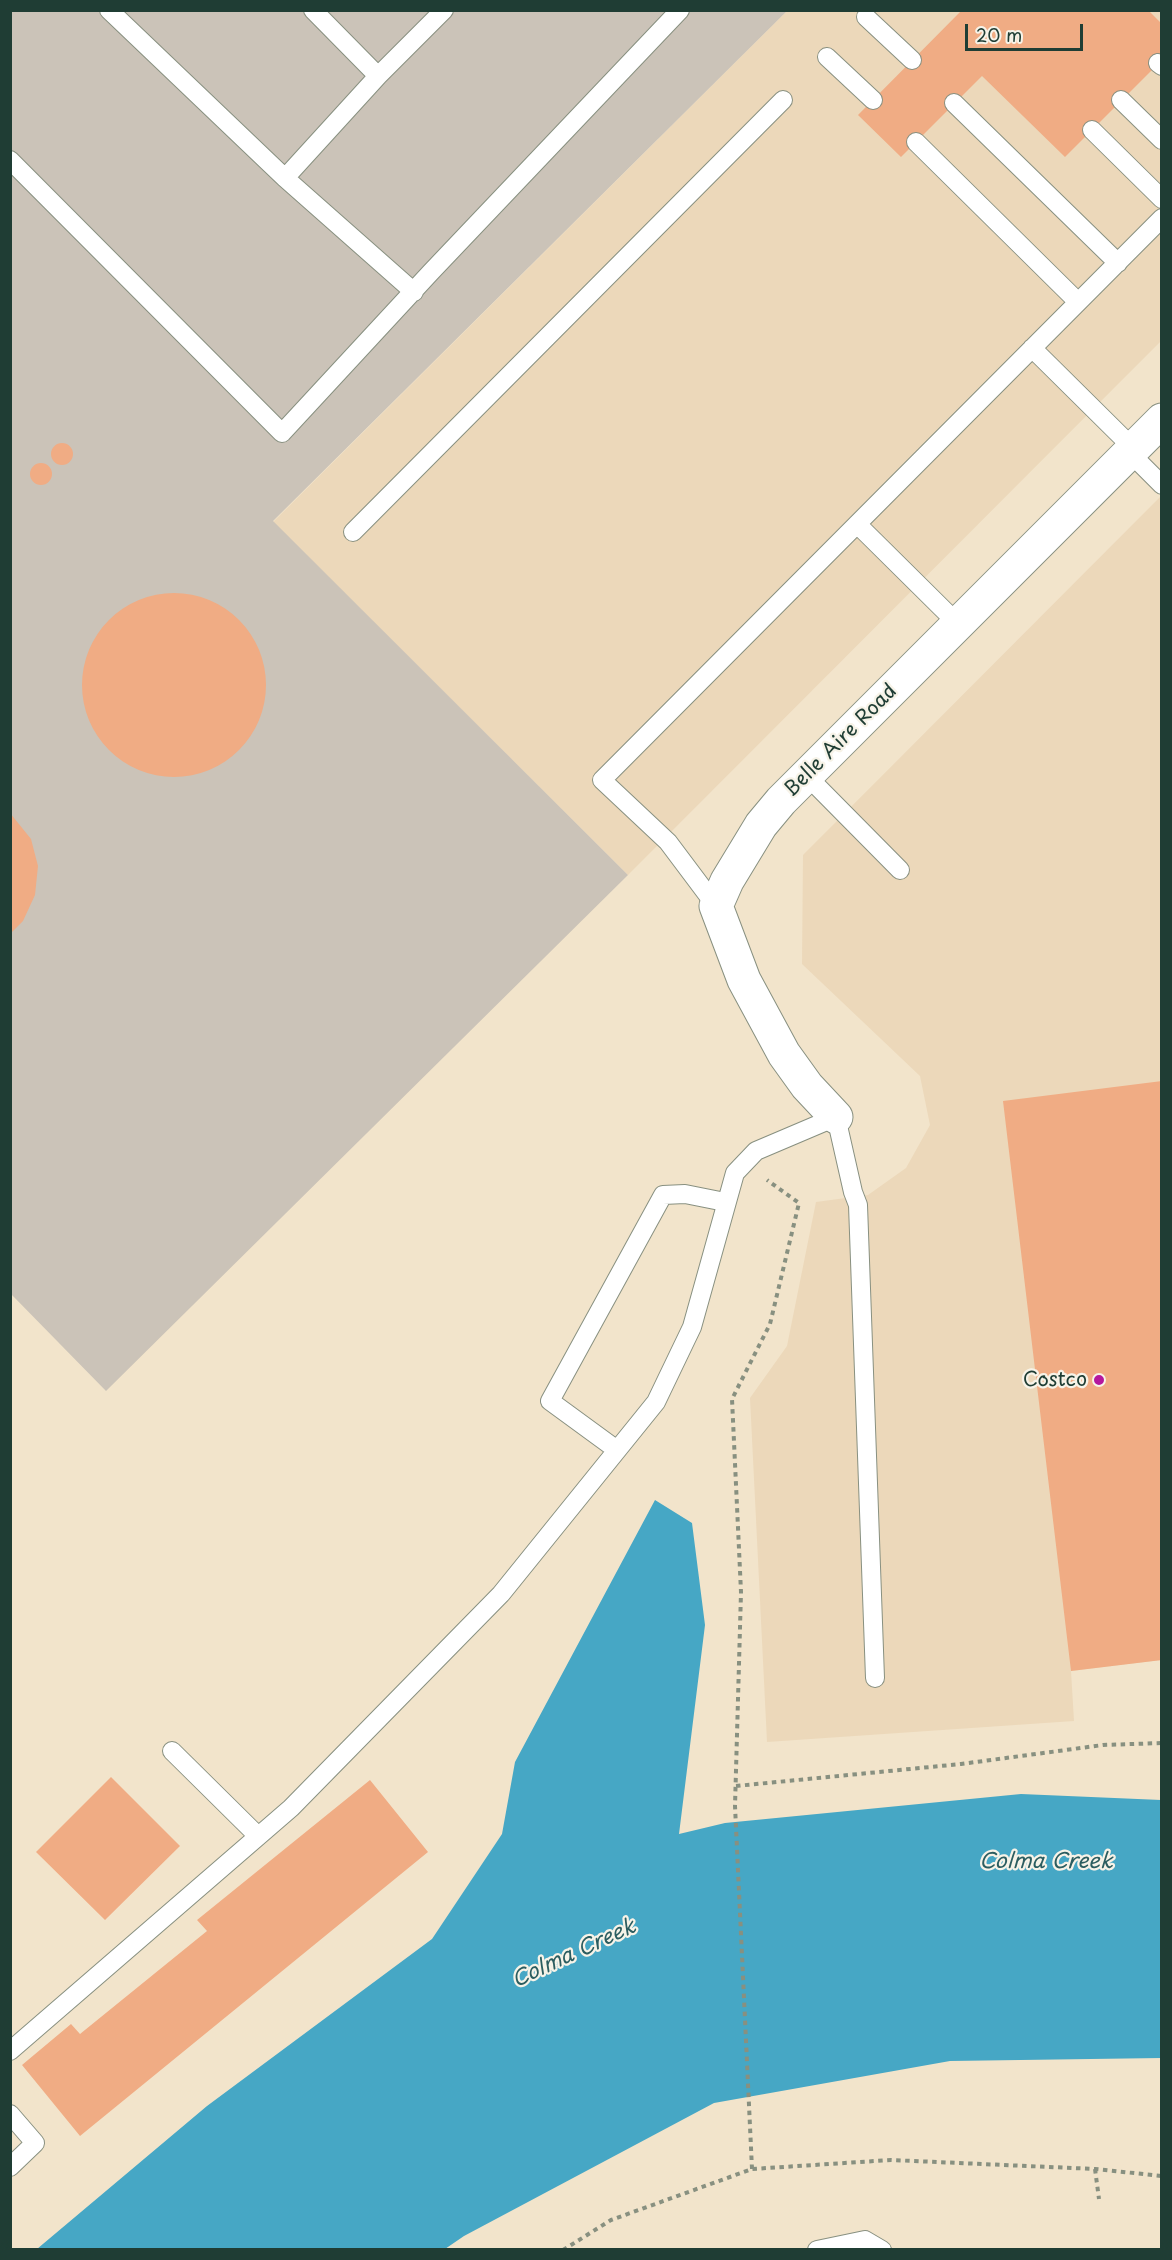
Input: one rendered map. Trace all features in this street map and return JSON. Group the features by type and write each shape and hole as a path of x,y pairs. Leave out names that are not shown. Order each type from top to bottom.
{"street":[{"name":"Belle Aire Road","path":"716,906 738,862 761,825 1161,420"},
{"path":"716,906 728,941 763,1019 807,1086 836,1117"}],"lane":[{"path":"109,10 285,178 414,292"},
{"path":"313,10 378,76"},
{"path":"285,178 378,76 444,10"},
{"path":"10,160 282,434 680,10"},
{"path":"866,17 912,60"},
{"path":"827,57 873,100"},
{"path":"353,532 783,100"},
{"path":"1121,100 1161,140"},
{"path":"954,103 1118,262"},
{"path":"1092,130 1161,199"},
{"path":"916,142 1078,302"},
{"path":"716,906 668,842 602,780 1161,218"},
{"path":"1032,348 1161,485"},
{"path":"857,524 958,624"},
{"path":"807,776 900,870"},
{"path":"10,2051 291,1808 501,1594 656,1402 692,1327 725,1202 735,1173 756,1151 836,1117 858,1205 875,1678"},
{"path":"617,1450 550,1401 663,1196 685,1194 725,1202"},
{"path":"172,1751 258,1836"},
{"path":"10,2114 35,2143 10,2167"},
{"path":"817,2250 865,2240 882,2250"}],"path":[{"path":"752,2169 735,1806 741,1592 732,1399 770,1323 799,1203 762,1177"},
{"path":"736,1786 961,1764 1103,1745 1161,1743"},
{"path":"563,2250 610,2220 752,2169 891,2160 1095,2169 1161,2176"},
{"path":"1095,2169 1099,2199"}],"shaded area":[{"path":"10,11 787,11 273,521 628,875 106,1391 11,1294"},
{"path":"787,11 1161,11 1161,341 628,875 273,522"},
{"path":"1161,496 1161,1660 1071,1671 1074,1721 767,1742 750,1398 787,1346 816,1202 868,1195 906,1168 930,1125 920,1076 802,964 803,855"}],"water":[{"name":"Colma Creek","path":"655,1500 692,1523 705,1625 679,1834 725,1823 1021,1794 1161,1800 1161,2058 950,2061 714,2103 464,2236 445,2249 37,2249 207,2106 432,1939 502,1834 515,1762"}],"building":[{"path":"962,10 1148,10 1162,24 1162,60 1065,157 982,76 901,157 858,115"},
{"path":"62,443 70,446 73,454 70,462 62,465 54,462 51,454 54,446"},
{"path":"41,463 49,466 52,474 49,482 41,485 33,482 30,474 33,466"},
{"path":"174,593 209,600 239,620 259,650 266,685 259,720 239,750 209,770 174,777 139,770 109,750 89,720 82,685 89,650 109,620 139,600"},
{"path":"10,813 31,839 38,866 35,895 23,921 10,934"},
{"name":"Costco","path":"1162,1081 1162,1660 1071,1671 1003,1101"},
{"path":"111,1777 180,1846 105,1920 36,1852"},
{"path":"370,1780 428,1852 80,2136 22,2065 71,2024 80,2034 207,1931 197,1920"}],"place":[{"name":"Costco","path":"1099,1380"}]}
